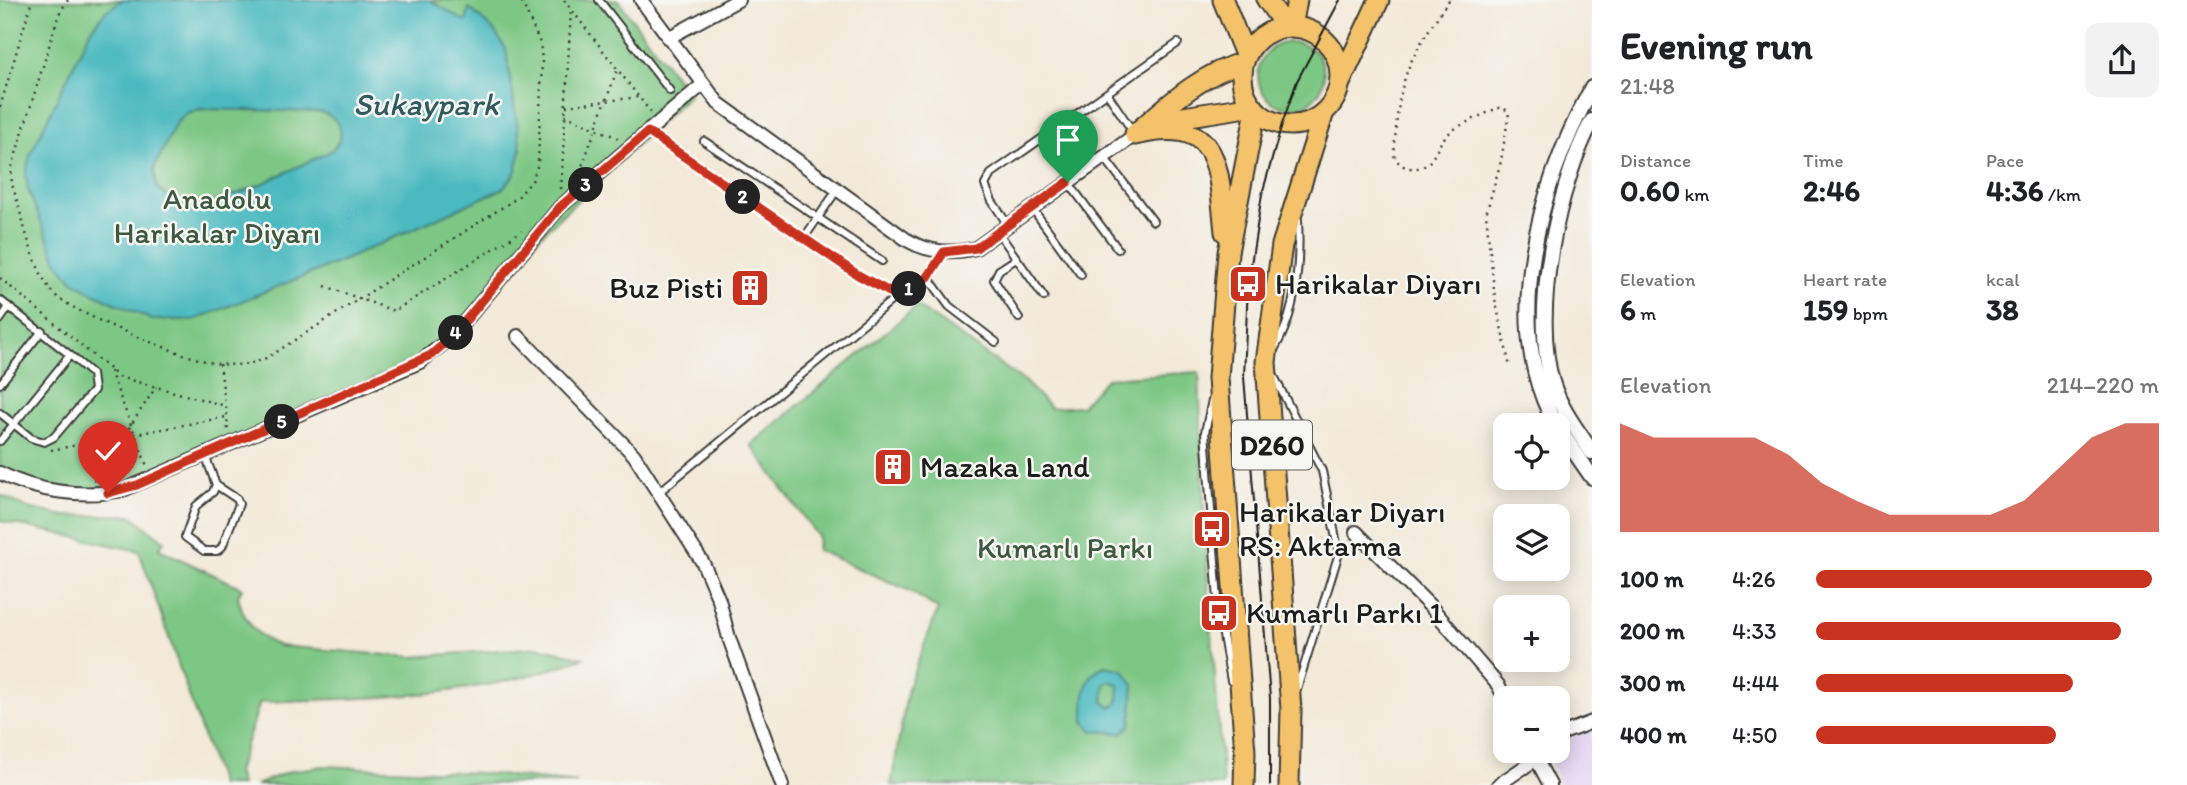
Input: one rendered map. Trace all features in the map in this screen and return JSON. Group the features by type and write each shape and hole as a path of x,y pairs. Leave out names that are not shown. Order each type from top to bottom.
{"highway":[{"path":"1223,0 1245,59 1244,89 1255,108 1275,122 1291,124 1309,121 1324,112 1379,0"},
{"path":"1267,0 1289,27"},
{"path":"1289,27 1297,0"},
{"path":"1135,135 1201,82 1227,66 1245,59 1258,39 1289,27 1312,31 1331,46 1339,64 1340,83"},
{"path":"1135,135 1177,118 1255,108"},
{"name":"D260","path":"1244,785 1243,727 1217,378 1228,252 1255,108"},
{"name":"D260","path":"1289,785 1291,710 1266,362 1282,245 1324,112"},
{"path":"1135,135 1160,131 1182,133 1199,139 1211,149 1217,162 1228,252"}],"street":[{"path":"641,0 718,103 907,240 944,252 976,248 1135,135"},
{"path":"668,38 738,0"},
{"path":"0,473 40,487 86,494 123,490 431,355 452,337 560,207 702,85"},
{"path":"1550,413 1539,390 1531,358 1528,319 1531,285 1552,176 1576,117 1592,88"},
{"path":"1592,121 1580,144 1564,194 1544,309 1545,345 1553,383 1565,412 1592,452"},
{"path":"518,336 634,455 712,581 782,785"},
{"path":"1570,446 1592,477"},
{"path":"1356,532 1431,607 1498,686"},
{"path":"1570,730 1592,722"},
{"path":"1498,785 1524,763"},
{"path":"1538,763 1550,785"}],"lane":[{"path":"599,0 670,91"},
{"path":"1044,297 1016,259 985,185 991,174 1178,43"},
{"path":"1107,93 1135,135"},
{"path":"648,132 858,275 897,296"},
{"path":"705,141 882,261"},
{"path":"1104,157 1153,221"},
{"path":"1068,182 1118,248"},
{"path":"804,238 837,190"},
{"path":"1031,208 1081,275"},
{"path":"659,492 897,296 928,277 944,252"},
{"path":"1016,259 999,270 994,280 1019,317"},
{"path":"928,277 949,306 996,342"},
{"path":"0,300 42,331 92,374 94,390 54,437 44,442 31,438 0,413"},
{"path":"0,320 9,307"},
{"path":"0,384 42,331"},
{"path":"0,441 69,355"},
{"path":"1266,362 1322,471 1339,553 1291,710"},
{"path":"205,456 216,485 239,504 222,547 217,551 204,551 190,543 186,532 196,506 213,492 216,485"}],"path":[{"path":"0,107 32,0"},
{"path":"68,0 60,14 11,170 12,184 45,280 66,305 178,353 219,364 245,365 263,360 360,299 517,198 532,181 538,164 541,53 521,0"},
{"path":"564,0 658,123"},
{"path":"1449,0 1413,52 1404,72 1398,95 1394,155 1399,163 1408,168 1424,166 1434,158 1449,133 1497,108 1504,108 1509,113 1501,160 1486,214 1495,299 1510,368"},
{"path":"560,207 571,10"},
{"path":"579,175 617,70"},
{"path":"566,106 638,97"},
{"path":"565,115 633,144"},
{"path":"325,286 394,310 525,229"},
{"path":"0,278 119,377 226,406"},
{"path":"40,452 227,416 219,364"},
{"path":"109,368 152,479"},
{"path":"86,494 156,387"}],"shaded area":[{"path":"1592,730 1592,785 1560,785 1551,763 1570,763 1570,738"}],"green space":[{"name":"Anadolu Harikalar Diyarı","path":"0,0 618,0 689,95 539,237 464,333 300,417 121,493 29,485 0,469"},
{"path":"1291,42 1304,44 1319,57 1324,75 1322,88 1309,103 1291,108 1278,106 1263,93 1258,75 1260,62 1273,47"},
{"name":"Kumarlı Parkı","path":"917,306 1024,381 1051,408 1081,406 1107,378 1199,372 1206,556 1223,785 891,785 908,687 938,609 908,590 817,550 818,537 751,445"},
{"path":"0,495 28,508 65,516 131,515 164,541 159,549 242,588 238,596 247,620 257,633 279,646 412,657 540,647 583,658 543,672 463,689 383,697 260,702 237,772 241,785 220,785 139,551 0,521"},
{"path":"323,766 480,773 578,783 256,785 290,771"}],"water":[{"name":"Sukaypark","path":"122,0 430,0 466,22 469,8 493,29 506,49 521,150 515,174 502,189 342,261 194,320 152,320 91,292 72,280 57,261 28,190 26,174 30,155 90,31 106,11","holes":["201,109 320,112 334,118 339,125 340,140 331,151 251,189 199,207 179,207 157,188 154,168 176,123 187,113"]},
{"path":"1105,666 1124,670 1134,685 1131,725 1122,733 1093,731 1084,721 1088,681 1097,670","holes":["1110,681 1119,685 1118,703 1111,707 1103,702 1105,684"]}],"tram line":[{"path":"1270,785 1270,698 1244,377 1248,284 1262,194 1282,124 1297,81 1340,0"}],"place":[{"name":"Harikalar Diyarı","path":"1248,284"},
{"name":"Buz Pisti","path":"750,288"},
{"name":"Mazaka Land","path":"893,467"},
{"name":"Harikalar Diyarı RS: Aktarma","path":"1212,529"},
{"name":"Kumarlı Parkı 1","path":"1219,613"}],"route":[{"path":"108,493 137,485 408,368 431,355 452,337 492,285 560,207 648,132 858,275 897,296 928,277 944,252 976,248 1068,182"}]}
